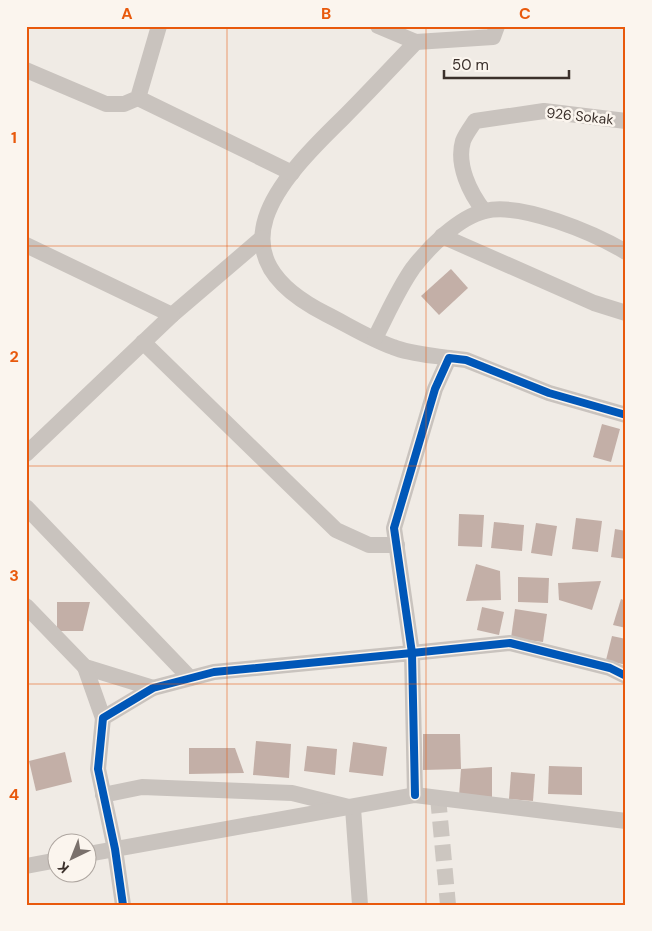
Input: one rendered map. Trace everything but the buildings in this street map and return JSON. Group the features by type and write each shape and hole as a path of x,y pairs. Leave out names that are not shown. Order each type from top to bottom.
{"street":[{"path":"138,98 159,26"},
{"path":"378,26 416,42 495,32"},
{"path":"416,42 318,142 278,190 265,215 262,238 267,264 282,285 303,303 394,348 466,360 549,393 626,415"},
{"path":"26,70 106,104 124,104 138,98 292,173"},
{"name":"926 Sokak","path":"484,211 474,198 460,157 463,140 475,121 544,111 626,121"},
{"path":"375,338 413,268 442,236 484,211 504,210 533,213 605,240 626,252"},
{"path":"442,236 594,303 626,313"},
{"path":"30,446 172,315 262,238"},
{"path":"26,245 172,315"},
{"path":"144,342 336,530 368,545 397,545"},
{"path":"415,796 412,652 394,528 435,389 449,358"},
{"path":"26,507 190,678"},
{"path":"26,606 85,667 103,718 98,769 115,849 123,905"},
{"path":"103,718 153,688 214,672 510,643 610,668 626,676"},
{"path":"85,667 153,688"},
{"path":"103,795 142,787 292,793 353,808"},
{"path":"98,852 415,796 626,821"},
{"path":"353,808 360,905"},
{"path":"26,866 48,862"}],"tunnel":[{"path":"438,797 448,905"}],"cycle path":[{"path":"626,415 549,393 466,360 449,358 435,389 394,528 412,653 510,643 610,668 626,676"},
{"path":"123,905 115,849 98,769 103,718 153,688 214,672 412,653 415,795"}]}
